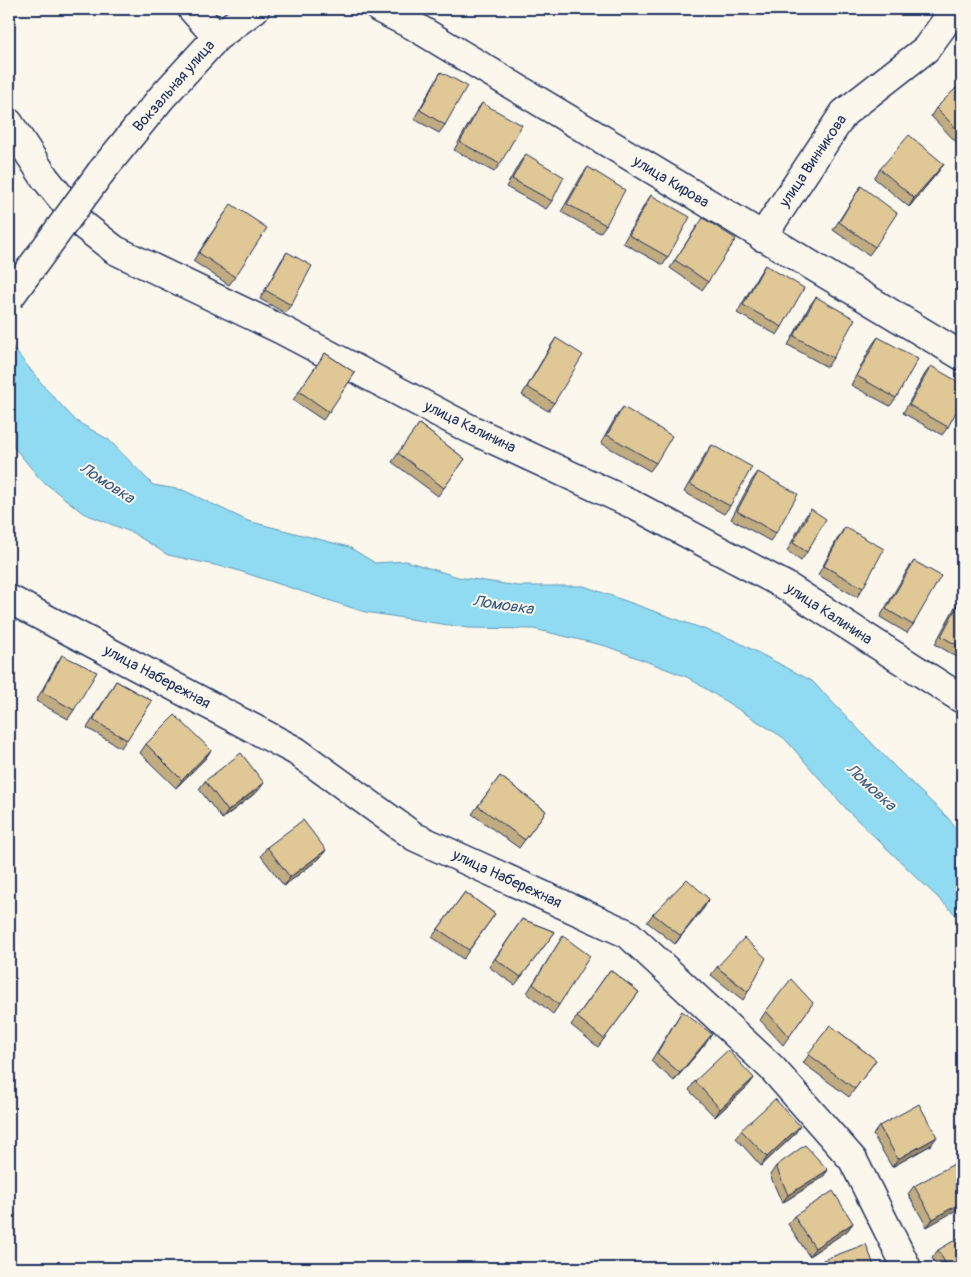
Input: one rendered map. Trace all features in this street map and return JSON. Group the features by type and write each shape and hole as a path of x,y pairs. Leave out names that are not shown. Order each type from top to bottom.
{"street":[{"path":"192,9 218,37"},
{"name":"Вокзальная улица","path":"9,298 101,172 162,97 218,37 255,9"},
{"name":"улица Кирова","path":"380,9 414,26 962,356"},
{"name":"улица Винникова","path":"762,236 844,113 926,49 955,9"},
{"name":"улица Калинина","path":"9,123 45,178 83,226 115,250 282,330 466,427 630,504 777,581 962,700"},
{"name":"улица Набережная","path":"9,599 296,751 415,837 628,934 772,1068 853,1160 907,1268"}],"water":[{"name":"Ломовка","path":"9,343 47,390 76,421 109,440 153,485 183,490 248,521 349,547 375,563 406,561 458,577 518,586 584,586 734,640 812,681 894,766 948,818 962,837 962,921 849,812 784,738 687,677 606,646 534,629 468,628 365,612 233,569 168,555 133,533 83,513 40,479 9,441"}],"building":[{"path":"441,72 467,86 445,125 420,110"},
{"path":"962,82 962,134 936,108"},
{"path":"482,103 522,125 500,164 460,142"},
{"path":"909,135 944,164 914,198 880,169"},
{"path":"526,154 564,177 552,201 512,179"},
{"path":"588,167 625,190 606,225 567,204"},
{"path":"861,186 897,213 875,247 839,222"},
{"path":"651,195 690,217 668,257 629,235"},
{"path":"231,204 267,228 235,277 199,253"},
{"path":"703,218 736,239 708,282 675,260"},
{"path":"287,252 312,266 291,305 265,290"},
{"path":"765,265 804,288 782,327 743,305"},
{"path":"816,297 855,319 833,358 794,336"},
{"path":"878,337 918,359 896,398 857,376"},
{"path":"556,338 583,355 554,403 527,387"},
{"path":"325,353 355,373 329,412 299,391"},
{"path":"931,366 962,384 962,401 948,427 909,405"},
{"path":"623,407 672,436 656,463 607,435"},
{"path":"419,424 465,459 444,488 398,453"},
{"path":"712,445 752,467 730,506 690,484"},
{"path":"758,472 798,494 776,533 737,511"},
{"path":"811,509 826,519 807,552 793,543"},
{"path":"845,527 884,549 863,588 824,566"},
{"path":"914,561 941,576 913,625 886,609"},
{"path":"962,597 962,648 941,636"},
{"path":"62,655 97,672 74,710 42,692"},
{"path":"116,681 152,701 127,740 93,720"},
{"path":"175,715 211,750 182,780 146,744"},
{"path":"241,753 264,783 228,811 205,781"},
{"path":"500,776 546,811 525,840 478,806"},
{"path":"303,820 326,850 290,877 267,847"},
{"path":"687,879 709,899 681,936 653,914"},
{"path":"465,892 495,914 469,950 438,929"},
{"path":"522,919 555,932 521,977 495,959"},
{"path":"563,936 590,956 559,1005 533,984"},
{"path":"744,938 766,958 748,992 717,967"},
{"path":"610,970 639,992 604,1039 577,1017"},
{"path":"791,979 813,1003 789,1037 766,1011"},
{"path":"682,1011 712,1034 680,1073 657,1053"},
{"path":"830,1025 876,1060 855,1089 808,1054"},
{"path":"728,1050 754,1078 720,1109 695,1081"},
{"path":"775,1099 800,1126 767,1157 741,1130"},
{"path":"919,1104 937,1137 898,1159 879,1126"},
{"path":"805,1145 828,1170 788,1195 776,1166"},
{"path":"954,1164 962,1179 962,1202 933,1219 914,1186"},
{"path":"833,1191 853,1223 815,1248 794,1216"},
{"path":"962,1236 962,1268 948,1268 938,1250"},
{"path":"866,1244 875,1268 826,1268 823,1260"}]}
